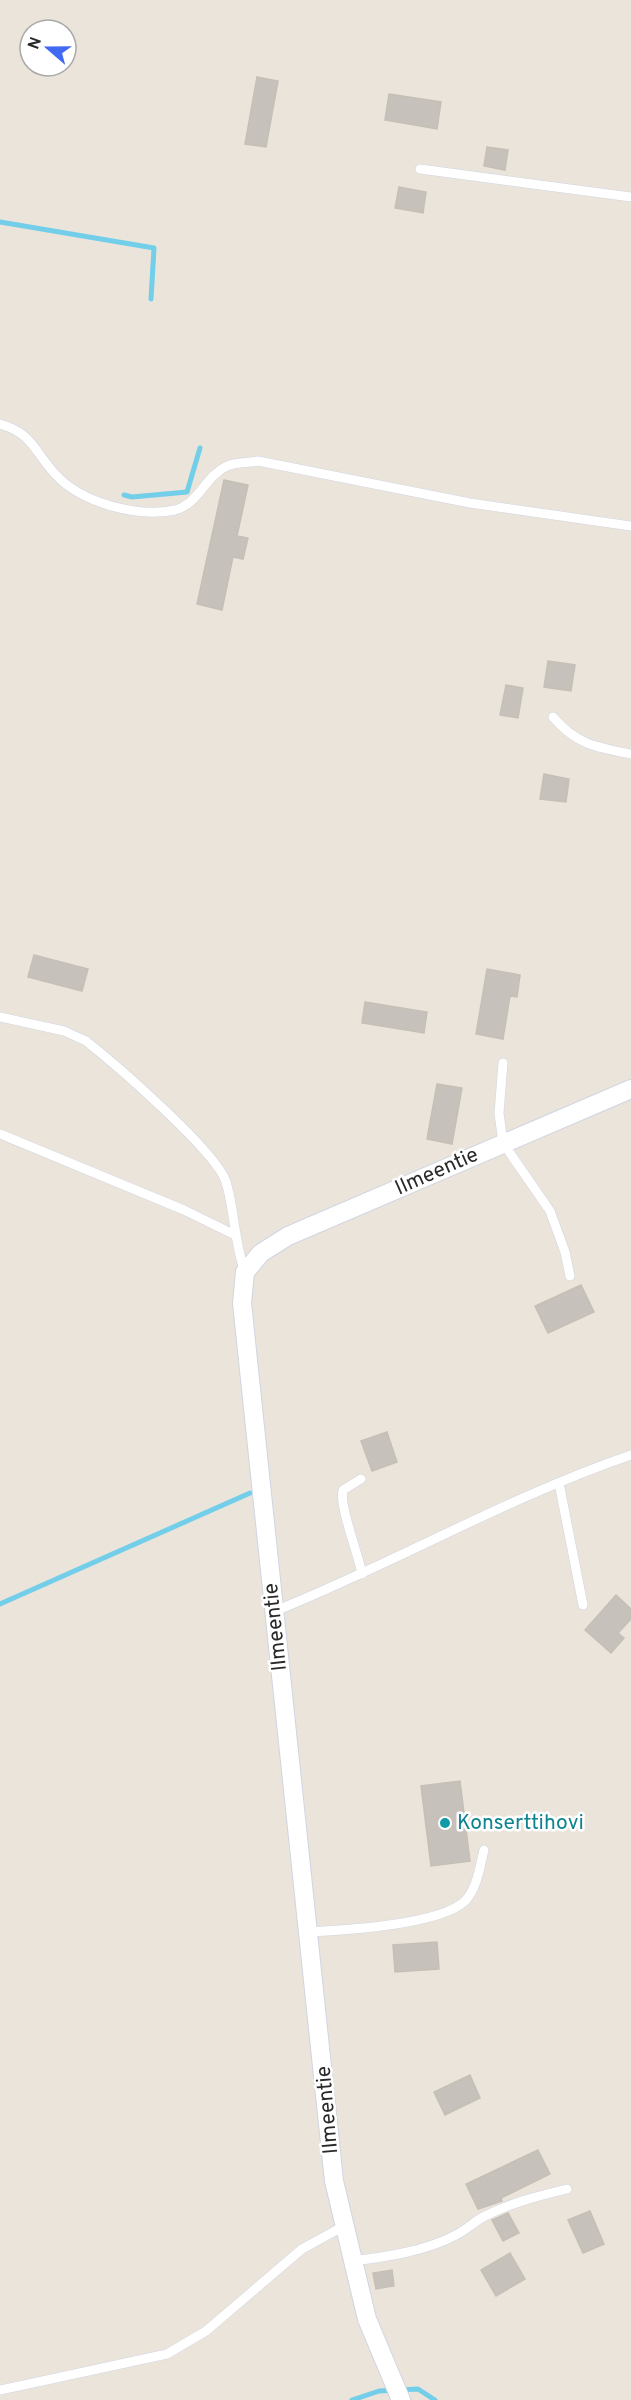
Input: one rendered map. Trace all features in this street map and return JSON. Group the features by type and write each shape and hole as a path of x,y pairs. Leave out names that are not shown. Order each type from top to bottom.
{"street":[{"name":"Ilmeentie","path":"401,2400 367,2319 334,2181 242,1303 245,1272 261,1254 288,1236 631,1089"}],"lane":[{"path":"420,169 631,197"},
{"path":"0,424 31,440 56,475 81,494 147,513 177,509 196,497 210,478 227,465 258,461 470,503 631,526"},
{"path":"553,717 568,734 595,746 631,754"},
{"path":"0,1017 64,1031 86,1041 105,1055 214,1160 225,1180 237,1252 245,1272"},
{"path":"503,1063 499,1113 503,1143 550,1211 565,1252 570,1276"},
{"path":"0,1134 184,1210 235,1235"},
{"path":"275,1611 362,1574 514,1501 631,1455"},
{"path":"361,1479 343,1490 341,1499 358,1552 362,1574"},
{"path":"559,1483 583,1605"},
{"path":"309,1932 355,1929 443,1915 465,1901 478,1875 484,1850"},
{"path":"352,2261 380,2258 430,2244 456,2235 481,2218 513,2203 567,2189"},
{"path":"0,2390 167,2354 206,2331 302,2249 344,2226"}],"building":[{"path":"257,77 278,81 266,147 245,144"},
{"path":"389,94 441,102 437,129 385,120"},
{"path":"487,147 508,150 505,170 484,166"},
{"path":"399,187 426,192 423,213 395,208"},
{"path":"224,480 248,485 237,536 248,538 243,559 233,557 222,610 197,604"},
{"path":"548,661 575,665 571,691 544,687"},
{"path":"506,685 523,688 518,718 500,715"},
{"path":"544,774 569,779 566,802 540,799"},
{"path":"34,955 88,969 82,991 28,977"},
{"path":"487,969 520,975 517,997 510,996 503,1039 476,1034"},
{"path":"365,1002 427,1012 424,1033 362,1023"},
{"path":"437,1084 462,1088 452,1144 427,1139"},
{"path":"581,1285 594,1312 548,1333 535,1306"},
{"path":"387,1432 397,1462 372,1471 361,1441"},
{"path":"616,1595 631,1609 631,1619 618,1633 624,1638 611,1653 585,1630"},
{"name":"Konserttihovi","path":"460,1781 470,1861 431,1866 421,1786"},
{"path":"437,1942 439,1969 395,1972 393,1945"},
{"path":"470,2075 480,2098 445,2115 434,2092"},
{"path":"538,2150 550,2174 501,2198 502,2201 478,2209 466,2184"},
{"path":"590,2211 604,2244 583,2253 568,2220"},
{"path":"508,2213 519,2233 503,2241 492,2220"},
{"path":"510,2253 525,2279 496,2296 481,2270"},
{"path":"392,2270 394,2286 376,2289 373,2273"}],"waterway":[{"path":"0,222 154,248 151,299"},
{"path":"124,495 132,497 187,492 200,448"},
{"path":"0,1604 250,1493"},
{"path":"352,2400 379,2391 418,2389 435,2400"}],"place":[{"name":"Konserttihovi","path":"445,1823"}]}
